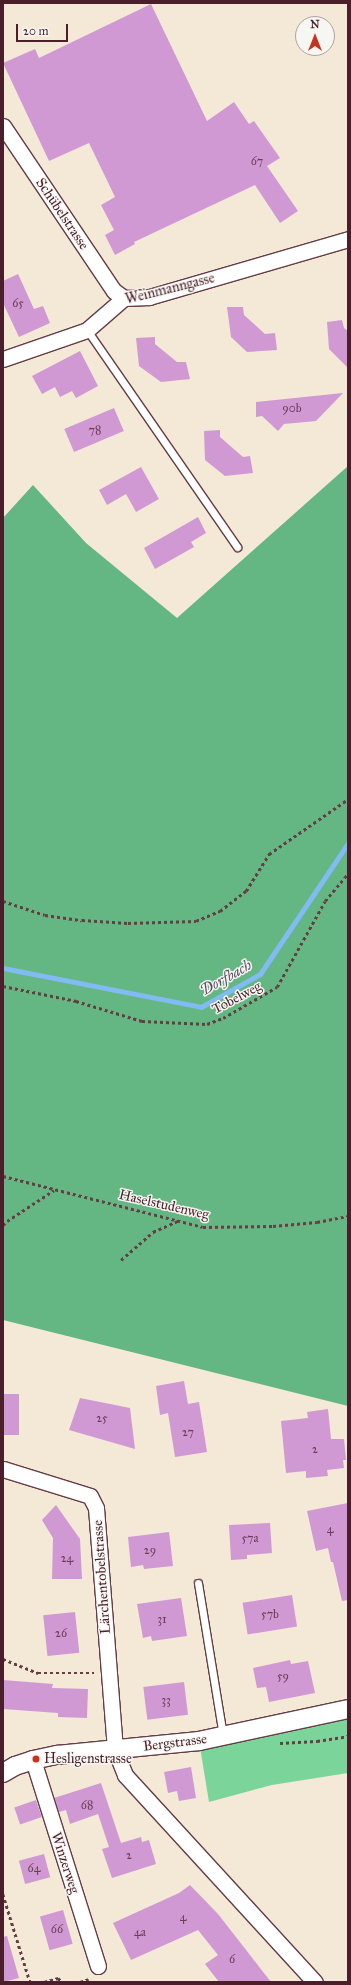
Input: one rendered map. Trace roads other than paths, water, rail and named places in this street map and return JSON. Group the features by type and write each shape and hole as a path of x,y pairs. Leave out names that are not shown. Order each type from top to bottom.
{"street":[{"name":"Schübelstrasse","path":"3,126 114,291 124,298"},
{"name":"Weinmanngasse","path":"3,359 87,330 124,298 149,297 348,239"},
{"name":"Lärchentobelstrasse","path":"3,1469 90,1496 96,1508 115,1750"},
{"name":"Bergstrasse","path":"3,1773 15,1766 33,1760 57,1755 199,1741 348,1709"},
{"path":"115,1750 125,1775 315,1982"},
{"name":"Winzerweg","path":"33,1760 98,1966"}],"lane":[{"path":"87,330 237,547"},
{"path":"198,1583 222,1736"}],"waterway":[{"name":"Dorfbach","path":"3,968 201,1007 260,974 348,843"}],"place":[{"name":"Hesligenstrasse","path":"36,1759"}]}
